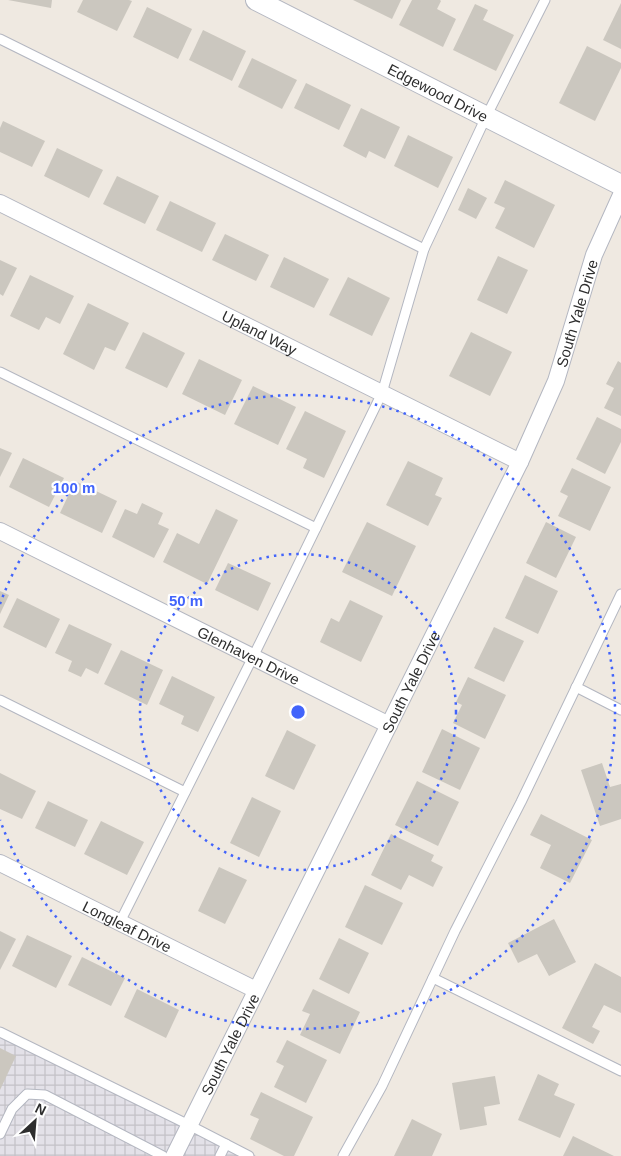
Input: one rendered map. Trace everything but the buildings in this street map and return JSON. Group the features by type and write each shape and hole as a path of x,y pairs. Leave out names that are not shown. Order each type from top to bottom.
{"street":[{"name":"Edgewood Drive","path":"256,0 621,185"},
{"name":"South Yale Drive","path":"174,1156 520,462 556,381 594,255 621,195"},
{"name":"Upland Way","path":"0,203 520,462"},
{"name":"Glenhaven Drive","path":"0,532 389,725"},
{"name":"Longleaf Drive","path":"0,863 256,990"}],"lane":[{"path":"120,922 253,657 382,393 424,249 486,117 545,0"},
{"path":"0,39 424,249"},
{"path":"0,372 316,528"},
{"path":"343,1156 382,1086 621,594"},
{"path":"576,687 621,710"},
{"path":"0,700 185,792"},
{"path":"433,978 621,1071"},
{"path":"0,1032 249,1156"},
{"path":"0,1134 12,1109 28,1094 45,1095 163,1156"},
{"path":"220,1156 226,1144"}],"shaded area":[{"path":"0,1029 256,1156 0,1156"}]}
